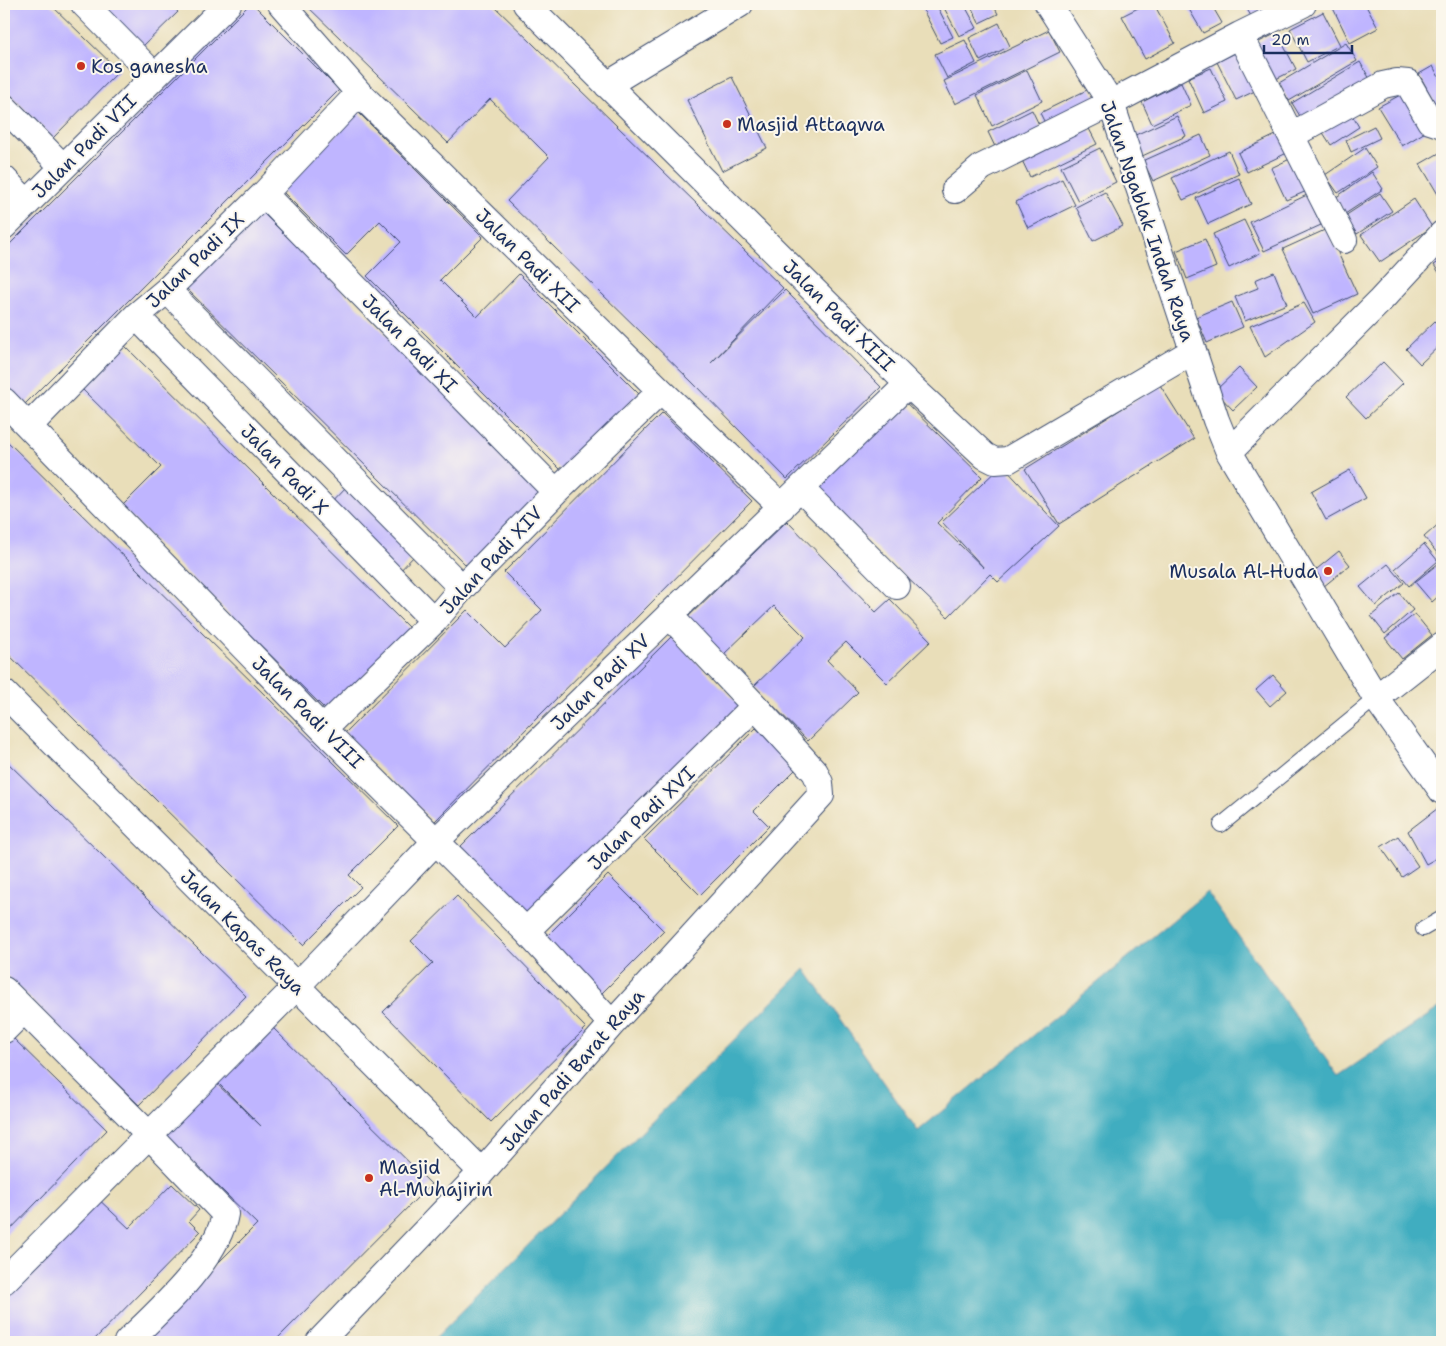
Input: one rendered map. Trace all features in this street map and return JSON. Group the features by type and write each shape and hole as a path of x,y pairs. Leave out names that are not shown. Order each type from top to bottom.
{"street":[{"path":"84,4 155,76"},
{"name":"Jalan Padi VII","path":"4,226 228,4"},
{"name":"Jalan Padi XII","path":"281,4 359,93 661,391 782,507"},
{"name":"Jalan Padi XIII","path":"526,4 908,384 985,456 995,461 1008,460 1193,351"},
{"path":"607,85 740,4"},
{"name":"Jalan Ngablak Indah Raya","path":"1048,4 1111,103 1228,451 1376,698 1442,791"},
{"path":"955,190 982,168 1303,4"},
{"path":"1240,35 1344,240"},
{"path":"1292,135 1383,85 1397,82 1408,83 1430,121 1442,125"},
{"name":"Jalan Padi IX","path":"29,426 136,316 167,290 264,194 359,93"},
{"path":"4,107 63,167"},
{"path":"4,179 27,202"},
{"name":"Jalan Padi XI","path":"264,194 556,492"},
{"path":"1228,451 1385,296 1442,234"},
{"path":"167,290 462,588"},
{"name":"Jalan Padi X","path":"136,316 434,621"},
{"name":"Jalan Padi XV","path":"4,1281 297,986 436,842 908,384"},
{"name":"Jalan Padi XIV","path":"324,729 434,621 462,588 556,492 661,391"},
{"name":"Jalan Padi VIII","path":"4,401 324,729 526,931 612,1024"},
{"path":"801,489 897,586"},
{"path":"669,615 755,706"},
{"path":"1376,698 1442,646"},
{"name":"Jalan Kapas Raya","path":"4,693 482,1172"},
{"name":"Jalan Padi Barat Raya","path":"319,1342 482,1172 612,1024 820,795 820,783 815,772 755,706"},
{"name":"Jalan Padi XVI","path":"526,931 755,706"},
{"path":"4,990 149,1134 225,1214 223,1228 204,1258 177,1293 127,1342"},
{"path":"4,1030 24,1010"}],"lane":[{"path":"1221,825 1376,698"},
{"path":"1423,929 1442,918"}],"water":[{"path":"1207,892 1338,1076 1442,1006 1442,1342 431,1342 805,969 918,1131"}],"building":[{"path":"4,4 50,4 119,71 53,138 4,88"},
{"path":"98,4 170,4 178,12 142,47"},
{"path":"250,4 253,4 339,90 20,409 4,393 4,250"},
{"path":"305,4 492,4 783,288 711,363 785,290 881,387 787,479 692,382 507,201 549,157 536,144 490,99 448,143"},
{"path":"920,4 936,4 953,37 940,43"},
{"path":"942,4 964,4 977,28 959,36"},
{"path":"970,4 993,4 998,14 979,23"},
{"path":"1146,4 1154,4 1175,43 1145,59 1122,16"},
{"path":"1186,4 1211,4 1222,23 1203,33"},
{"path":"1244,4 1273,4 1251,16"},
{"path":"1337,4 1365,4 1378,28 1350,43 1332,6"},
{"path":"1323,12 1340,45 1307,62 1290,29"},
{"path":"999,23 1010,46 980,61 969,38"},
{"path":"1049,30 1060,52 955,104 944,81"},
{"path":"1277,33 1296,69 1270,82 1251,46"},
{"path":"965,40 976,63 947,78 935,54"},
{"path":"1346,43 1357,61 1289,101 1279,83"},
{"path":"1237,52 1255,91 1236,100 1217,62"},
{"path":"1360,62 1371,81 1303,121 1292,103"},
{"path":"1433,66 1442,83 1442,116 1419,74"},
{"path":"1211,68 1227,102 1204,113 1188,78"},
{"path":"1027,70 1042,101 992,126 977,95"},
{"name":"Masjid Attaqwa","path":"732,77 767,148 722,171 687,100"},
{"path":"1181,83 1191,105 1152,124 1142,102"},
{"path":"1091,88 1098,101 1047,127 1040,113"},
{"path":"1404,93 1427,131 1402,146 1378,107"},
{"path":"1032,110 1043,133 999,155 988,132"},
{"path":"1349,110 1359,127 1331,145 1320,128"},
{"path":"358,112 483,237 440,280 477,317 519,274 639,394 562,471 367,276 401,242 380,221 346,255 281,190"},
{"path":"1177,116 1186,136 1140,157 1131,137"},
{"path":"1085,121 1097,144 1030,177 1019,154"},
{"path":"1374,126 1380,138 1351,152 1346,140"},
{"path":"1280,133 1289,152 1247,172 1238,153"},
{"path":"1201,135 1210,155 1153,181 1143,161"},
{"path":"1100,148 1116,182 1078,201 1061,167"},
{"path":"1365,148 1377,167 1338,193 1325,175"},
{"path":"1229,151 1239,174 1183,200 1172,178"},
{"path":"1441,152 1442,155 1442,201 1420,164"},
{"path":"1294,157 1309,190 1286,200 1271,168"},
{"path":"1372,172 1383,189 1345,214 1335,198"},
{"path":"1239,178 1251,204 1208,224 1196,198"},
{"path":"1062,179 1075,205 1028,228 1016,202"},
{"path":"1105,192 1123,226 1093,241 1076,207"},
{"path":"1380,193 1392,211 1357,234 1345,216"},
{"path":"1307,195 1321,225 1264,251 1250,222"},
{"path":"1414,199 1432,227 1380,262 1361,235"},
{"path":"260,210 545,492 469,568 184,286"},
{"path":"1244,220 1260,253 1229,268 1213,234"},
{"path":"1327,229 1357,294 1313,314 1283,249"},
{"path":"1205,239 1216,267 1187,279 1176,251"},
{"path":"1442,260 1442,277 1434,265"},
{"path":"1274,272 1287,304 1245,321 1235,297 1258,288 1255,280"},
{"path":"1232,302 1243,327 1207,343 1196,317"},
{"path":"1304,303 1315,322 1265,357 1250,326"},
{"path":"1435,321 1442,329 1442,343 1420,364 1406,349"},
{"path":"124,345 410,629 328,712 121,507 161,467 81,388"},
{"path":"1383,362 1403,383 1366,418 1346,397"},
{"path":"1239,368 1257,387 1233,410 1215,391"},
{"path":"1160,385 1194,439 1059,524 1025,469"},
{"path":"901,398 982,477 937,523 984,568 942,522 1002,465 1059,526 998,582 990,574 948,617 814,488"},
{"path":"662,413 752,501 434,822 345,733 467,610 505,648 542,610 504,572"},
{"path":"4,438 398,826 349,875 361,887 303,945 4,650"},
{"path":"1350,470 1366,498 1326,520 1311,492"},
{"path":"347,486 416,554 397,574 328,506"},
{"path":"787,521 876,612 890,599 931,641 887,683 846,642 827,660 858,692 808,741 754,686 805,637 774,606 723,655 687,618"},
{"path":"1442,521 1442,559 1424,537"},
{"path":"1424,544 1438,561 1409,586 1395,569"},
{"name":"Musala Al-Huda","path":"1339,551 1350,565 1318,591 1307,577"},
{"path":"1439,563 1442,567 1442,593 1432,602 1415,582"},
{"path":"1388,564 1404,583 1376,606 1360,587"},
{"path":"1399,593 1413,610 1385,634 1371,616"},
{"path":"1415,614 1432,635 1402,659 1385,638"},
{"path":"671,637 740,706 527,918 458,849"},
{"path":"1273,675 1287,691 1270,706 1256,690"},
{"path":"756,728 796,769 754,811 769,826 700,895 644,839"},
{"path":"4,759 246,996 139,1105 4,973"},
{"path":"1442,805 1442,855 1426,864 1408,831"},
{"path":"1398,836 1418,866 1402,877 1381,847"},
{"path":"608,875 664,931 598,997 542,941"},
{"path":"457,896 586,1028 491,1122 383,1012 433,963 411,941"},
{"path":"271,1026 431,1184 274,1342 139,1342 257,1224 163,1133 215,1082 261,1126 216,1081"},
{"path":"11,1036 107,1130 4,1236 4,1043"},
{"path":"172,1184 199,1210 189,1221 200,1232 92,1342 4,1342 4,1288 94,1195 129,1228"}],"place":[{"name":"Kos ganesha","path":"81,66"},
{"name":"Masjid Attaqwa","path":"727,124"},
{"name":"Musala Al-Huda","path":"1328,571"},
{"name":"Masjid Al-Muhajirin","path":"369,1178"}]}
